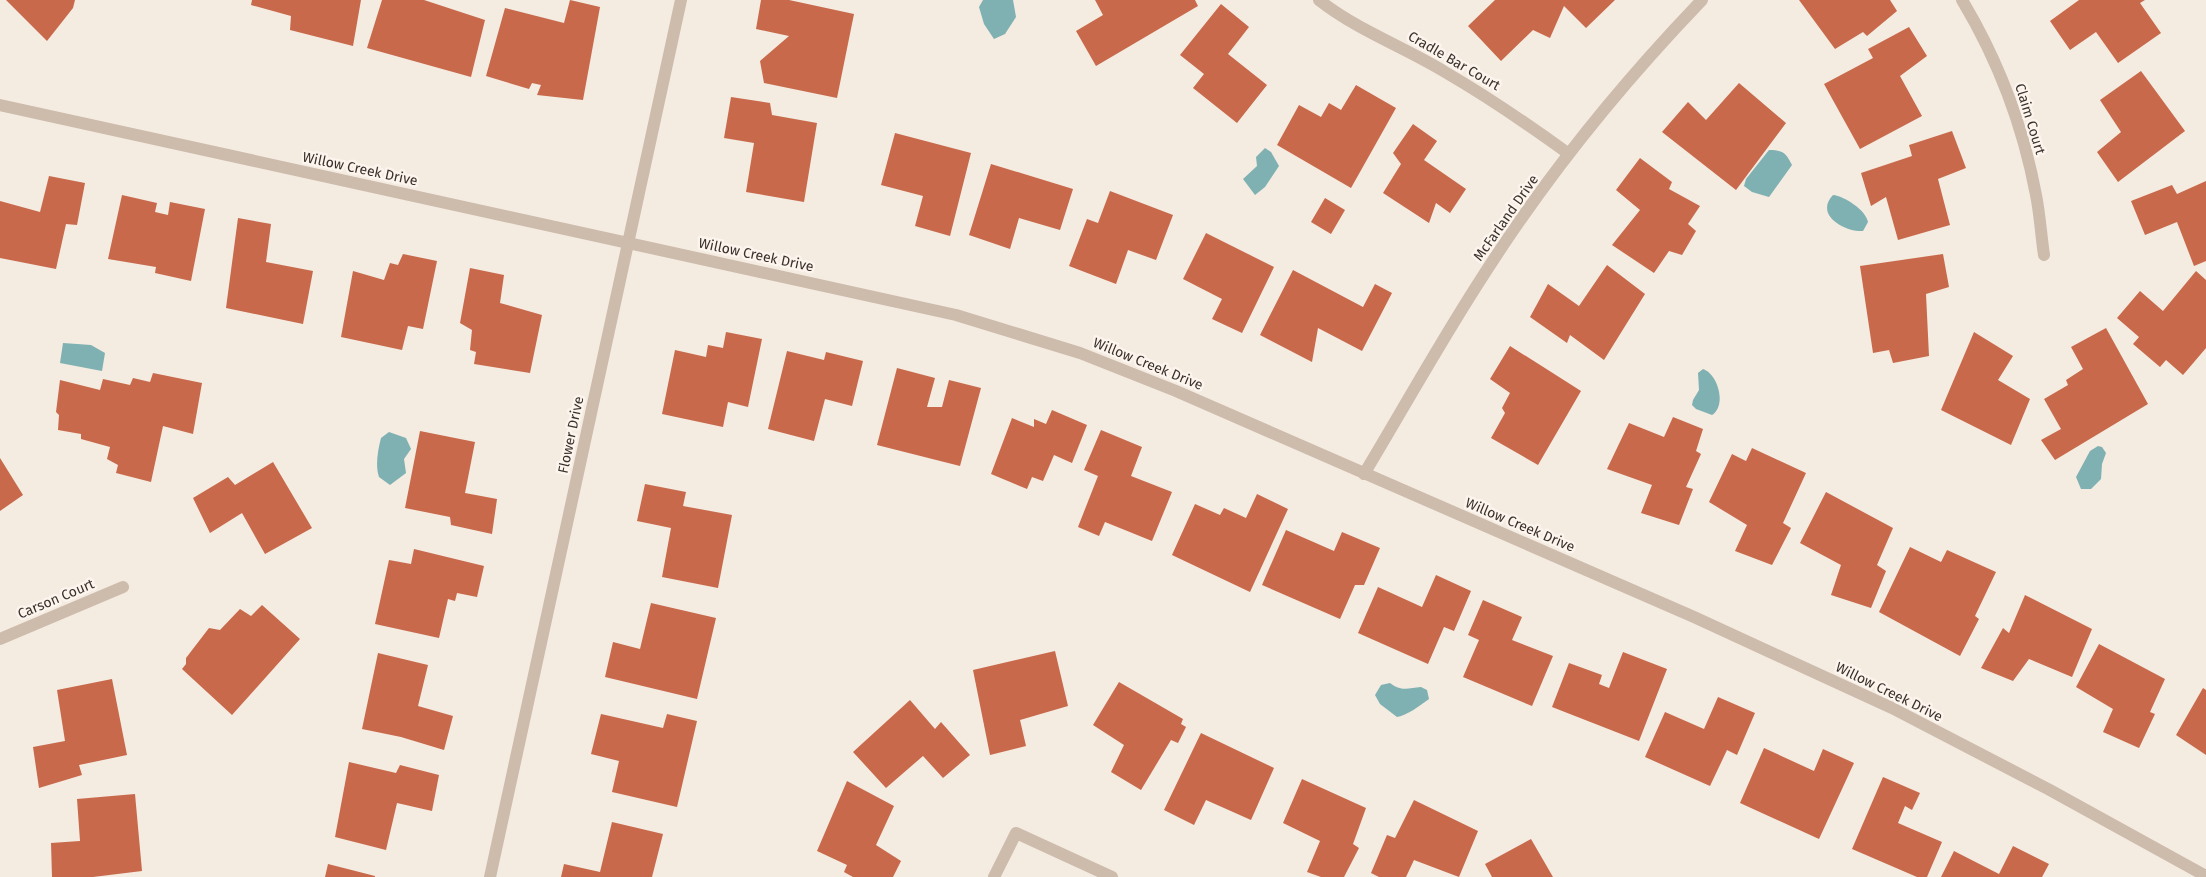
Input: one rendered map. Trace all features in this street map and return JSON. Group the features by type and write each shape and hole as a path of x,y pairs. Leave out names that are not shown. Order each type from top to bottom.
{"street":[{"name":"Flower Drive","path":"490,877 681,0"},
{"name":"Cradle Bar Court","path":"1319,0 1336,13 1444,71 1509,111 1569,154"},
{"name":"McFarland Drive","path":"1364,474 1440,346 1500,251 1569,154 1664,40 1702,0"},
{"name":"Claim Court","path":"1962,0 1978,26 2003,81 2022,137 2036,196 2044,255"},
{"name":"Willow Creek Drive","path":"0,105 956,314 1070,350 1176,391 1694,617 1892,708 2048,789 2206,876"},
{"name":"Carson Court","path":"0,639 123,587"},
{"path":"994,877 1016,833 1112,877"}],"water":[{"path":"983,0 1013,0 1016,17 1005,34 994,39 984,24 979,7"},
{"path":"1265,148 1271,152 1279,166 1265,187 1255,195 1243,179 1257,166 1256,157"},
{"path":"1769,150 1784,153 1792,165 1769,197 1752,192 1744,186 1746,179"},
{"path":"1833,195 1859,208 1868,222 1863,231 1848,229 1834,221 1829,215 1827,209 1828,202"},
{"path":"63,343 91,345 105,353 102,371 60,363"},
{"path":"1703,369 1713,377 1719,390 1719,404 1717,410 1712,415 1696,409 1692,405 1699,390 1698,373"},
{"path":"389,432 406,438 411,449 404,459 406,473 390,485 379,477 377,463 381,438"},
{"path":"2098,446 2102,447 2106,453 2102,464 2101,479 2091,489 2081,489 2076,477 2090,451"},
{"path":"1390,683 1398,688 1421,687 1427,690 1429,699 1409,712 1397,717 1380,704 1375,695 1381,685"}],"building":[{"path":"6,0 75,0 73,8 47,41"},
{"path":"252,0 361,0 353,46 290,30 291,16 251,5"},
{"path":"382,0 424,0 485,20 471,77 367,48"},
{"path":"570,0 600,7 583,100 537,95 541,85 532,83 529,89 486,76 505,8 564,23"},
{"path":"761,0 789,0 854,14 837,98 764,83 760,61 789,36 756,29"},
{"path":"1095,0 1195,0 1198,6 1096,66 1076,31 1103,15"},
{"path":"1495,0 1615,0 1586,28 1564,6 1550,38 1533,30 1501,61 1468,26"},
{"path":"1799,0 1890,0 1897,11 1867,36 1863,32 1835,49"},
{"path":"2079,0 2145,0 2140,3 2161,33 2118,63 2096,32 2070,50 2050,21"},
{"path":"1221,4 1249,27 1228,54 1267,85 1237,123 1193,88 1204,74 1180,55"},
{"path":"1909,27 1927,56 1900,76 1922,116 1860,149 1824,84 1873,58 1868,49"},
{"path":"2141,71 2185,131 2118,182 2097,152 2121,132 2100,100"},
{"path":"1739,83 1786,123 1736,190 1662,132 1688,102 1706,120"},
{"path":"1356,85 1396,108 1351,188 1277,145 1299,105 1321,117 1329,103 1341,110"},
{"path":"731,97 770,103 772,115 817,123 804,202 746,192 754,143 724,138"},
{"path":"1413,124 1437,141 1424,160 1466,189 1450,213 1436,203 1429,223 1383,193 1401,164 1393,153"},
{"path":"1952,131 1966,168 1938,179 1950,225 1898,240 1886,197 1871,206 1861,173 1912,156 1909,145"},
{"path":"895,133 971,153 950,236 915,226 923,196 881,185"},
{"path":"1640,158 1672,182 1669,189 1700,206 1688,224 1696,231 1682,255 1669,251 1654,273 1612,245 1640,210 1616,190"},
{"path":"991,164 1073,189 1060,230 1019,218 1010,249 969,235"},
{"path":"49,176 85,183 77,225 66,224 56,269 0,258 0,201 40,212"},
{"path":"2206,181 2206,261 2194,266 2177,222 2145,235 2131,201 2172,185 2177,194"},
{"path":"1110,191 1173,215 1156,260 1128,250 1116,284 1069,266 1087,219 1098,223"},
{"path":"122,195 157,203 155,212 168,215 170,202 205,209 191,281 155,273 156,267 108,259"},
{"path":"1325,198 1345,210 1331,234 1311,222"},
{"path":"238,218 271,224 266,262 313,271 303,324 226,308"},
{"path":"1206,233 1274,267 1242,333 1212,319 1222,299 1183,279"},
{"path":"403,254 437,261 423,329 408,326 402,350 341,337 353,271 384,280 390,263 398,265"},
{"path":"1943,254 1949,287 1926,294 1929,356 1893,363 1889,350 1873,353 1860,266"},
{"path":"1607,265 1645,294 1604,360 1570,335 1567,343 1530,317 1548,284 1579,306"},
{"path":"470,268 504,275 500,303 542,315 530,373 474,364 476,352 470,350 472,330 460,323"},
{"path":"1293,270 1363,307 1375,284 1392,293 1362,351 1318,328 1312,362 1260,335"},
{"path":"2196,271 2206,280 2206,348 2183,375 2166,360 2160,367 2133,344 2139,337 2117,318 2140,291 2163,311"},
{"path":"2106,328 2148,404 2055,460 2041,440 2061,429 2044,399 2068,385 2066,380 2083,369 2071,347"},
{"path":"726,332 762,339 748,407 728,402 723,427 662,414 675,350 706,357 708,345 723,348"},
{"path":"1974,332 2013,356 1998,380 2030,399 2011,445 1941,410"},
{"path":"1510,346 1581,391 1538,465 1491,438 1505,413 1502,408 1510,393 1490,379"},
{"path":"787,351 824,360 826,352 863,361 852,406 825,399 814,441 768,429"},
{"path":"897,368 935,378 927,407 942,407 949,380 981,388 960,466 877,445"},
{"path":"153,373 202,383 193,434 163,426 151,482 116,473 118,465 107,459 110,447 81,439 81,434 58,430 59,415 56,412 60,380 100,390 103,379 130,385 133,378 150,382"},
{"path":"1052,410 1087,425 1072,463 1054,455 1043,481 1032,477 1027,489 991,474 1012,418 1034,427 1034,419 1046,424"},
{"path":"1673,417 1703,429 1696,451 1701,454 1686,487 1693,489 1679,525 1641,513 1652,485 1607,469 1629,423 1664,437"},
{"path":"1101,430 1142,447 1131,476 1172,492 1152,541 1105,522 1099,536 1078,527 1098,476 1084,470"},
{"path":"420,431 475,442 465,493 497,499 492,534 451,525 450,517 405,508"},
{"path":"1752,448 1806,473 1783,523 1791,528 1772,565 1735,551 1747,525 1709,502 1732,454 1746,461"},
{"path":"0,458 23,495 0,511"},
{"path":"273,462 312,528 265,554 242,513 210,533 193,498 228,477 235,485"},
{"path":"645,484 686,492 683,506 732,515 718,588 662,577 671,528 637,521"},
{"path":"1826,492 1893,528 1877,565 1886,571 1871,608 1831,595 1841,565 1800,543"},
{"path":"1257,494 1288,509 1250,592 1172,555 1195,504 1220,515 1224,508 1246,518"},
{"path":"1286,530 1334,551 1342,532 1380,548 1364,585 1355,585 1340,619 1262,585"},
{"path":"1910,547 1941,562 1947,550 1996,572 1975,616 1979,619 1960,656 1879,612"},
{"path":"414,549 484,566 477,597 457,593 455,601 448,599 439,638 375,624 389,560 411,564"},
{"path":"1436,575 1471,591 1454,631 1444,627 1428,664 1358,633 1378,587 1422,607"},
{"path":"2025,595 2092,629 2072,677 2029,659 2013,681 1981,668 2003,628 2009,633"},
{"path":"1483,600 1522,617 1512,640 1553,656 1532,706 1463,677 1479,640 1468,635"},
{"path":"651,603 716,618 697,699 605,677 613,642 640,649"},
{"path":"262,605 300,639 232,715 182,669 186,664 186,658 209,628 220,630 240,609 251,616"},
{"path":"2099,644 2165,679 2150,712 2155,714 2139,748 2103,732 2113,709 2076,687"},
{"path":"1055,651 1068,706 1020,720 1026,746 990,755 973,670"},
{"path":"1623,652 1667,669 1639,741 1552,707 1569,663 1602,675 1599,684 1609,688"},
{"path":"378,653 428,665 418,706 453,716 444,750 401,737 362,729"},
{"path":"112,679 127,755 79,765 82,775 39,788 33,747 65,741 57,690"},
{"path":"1119,682 1183,719 1181,724 1186,727 1178,743 1171,740 1141,790 1111,772 1124,745 1093,725"},
{"path":"2203,688 2206,690 2206,755 2176,735"},
{"path":"1718,697 1755,713 1737,755 1727,750 1710,786 1645,757 1665,712 1704,729"},
{"path":"910,700 935,729 941,722 970,755 943,778 923,756 886,788 853,752"},
{"path":"601,714 663,728 667,714 697,721 677,807 612,792 619,761 591,754"},
{"path":"1201,733 1274,768 1251,820 1206,800 1194,825 1164,810"},
{"path":"1764,748 1814,771 1823,749 1854,763 1819,839 1740,803"},
{"path":"349,762 396,773 400,765 439,775 432,811 397,803 386,850 335,837"},
{"path":"1883,777 1920,793 1912,810 1905,806 1898,823 1942,842 1927,877 1917,877 1852,849"},
{"path":"1302,779 1366,808 1353,844 1359,848 1344,877 1321,877 1307,872 1320,841 1283,823"},
{"path":"847,781 894,806 876,845 901,861 893,877 853,877 844,872 847,865 817,851"},
{"path":"135,794 142,871 93,877 52,877 51,843 80,841 77,799"},
{"path":"1414,800 1478,831 1459,877 1414,860 1406,877 1379,877 1371,873 1387,835 1395,838"},
{"path":"612,822 663,834 652,877 561,877 564,864 600,872"},
{"path":"1531,839 1553,877 1492,877 1485,864"},
{"path":"2013,846 2049,864 2042,877 1941,877 1954,851 1999,874"},
{"path":"328,864 375,876 375,877 325,877"}]}
